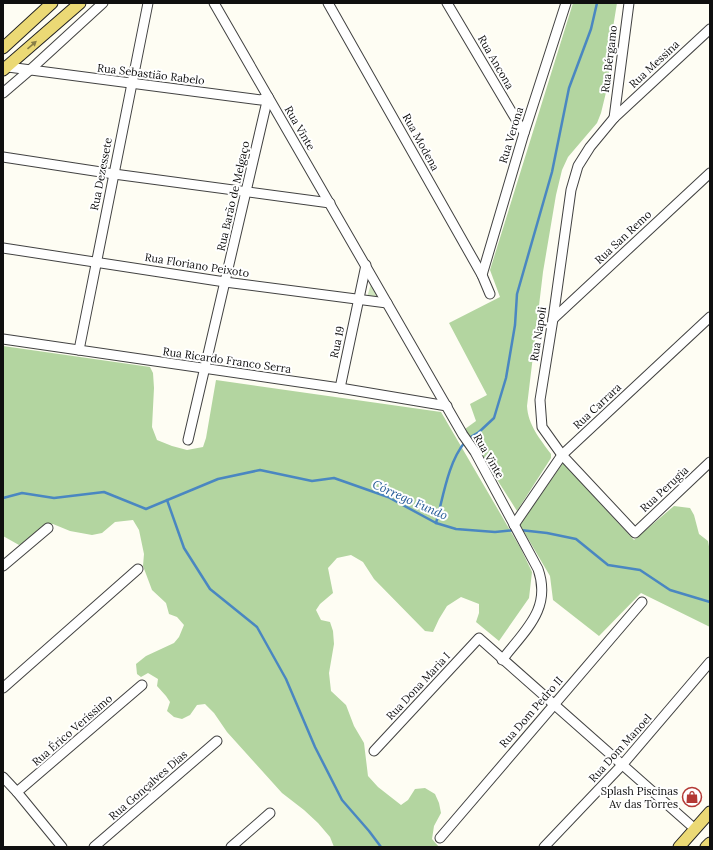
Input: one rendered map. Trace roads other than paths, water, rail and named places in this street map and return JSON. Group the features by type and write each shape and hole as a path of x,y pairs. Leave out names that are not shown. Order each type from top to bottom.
{"main road":[{"path":"3,48 52,3"},
{"path":"5,68 80,3"},
{"path":"679,847 710,812"},
{"path":"706,847 710,844"}],"street":[{"path":"3,93 103,3"},
{"name":"Rua Dezessete","path":"79,350 148,3"},
{"name":"Rua Vinte","path":"214,3 463,435 475,452 538,569 542,579 543,590 540,606 535,619 502,660"},
{"name":"Rua Modena","path":"328,3 482,276 490,294"},
{"name":"Rua Ancona","path":"448,3 524,134"},
{"name":"Rua Verona","path":"482,276 524,134 566,3"},
{"name":"Rua Bérgamo","path":"614,118 629,3"},
{"name":"Rua Messina","path":"614,118 710,29"},
{"name":"Rua Sebastião Rabelo","path":"5,68 31,69 132,84 261,100 268,97"},
{"name":"Rua Barão de Melgaço","path":"188,440 268,97"},
{"name":"Rua Napoli","path":"614,118 590,147 578,166 571,190 540,400 542,427 562,455 635,533"},
{"path":"3,157 114,174 330,203"},
{"name":"Rua San Remo","path":"553,319 710,173"},
{"name":"Rua Floriano Peixoto","path":"3,248 225,282 388,303"},
{"path":"358,300 366,265"},
{"name":"Rua 19","path":"340,388 358,300"},
{"name":"Rua Carrara","path":"515,526 562,455 710,317"},
{"name":"Rua Ricardo Franco Serra","path":"3,339 205,370 340,388 447,406"},
{"name":"Rua Perugia","path":"635,533 710,462"},
{"path":"3,566 48,528"},
{"path":"3,688 138,569"},
{"name":"Rua Dom Pedro II","path":"440,838 642,602"},
{"name":"Rua Dona Maria I","path":"374,751 479,638 502,660"},
{"path":"502,660 695,829"},
{"name":"Rua Dom Manoel","path":"544,847 622,764 710,662"},
{"name":"Rua Érico Veríssimo","path":"17,792 142,685"},
{"name":"Rua Gonçalves Dias","path":"94,847 217,741"},
{"path":"3,777 62,847"},
{"path":"230,847 270,813"}],"waterway":[{"path":"469,438 479,432 494,418 506,378 515,325 517,294 552,172 569,88 591,29 597,3"},
{"path":"436,523 450,470 459,450 465,442"},
{"name":"Córrego Fundo","path":"3,498 22,493 54,498 104,492 146,509 218,479 260,470 312,481 334,478 388,497 436,523 456,529 495,532 515,530"},
{"path":"167,500 184,548 210,589 257,627 286,679 315,747 342,800 381,847"},
{"name":"Córrego Fundo","path":"520,530 547,533 576,539 608,565 640,570 670,590 710,602"}],"place":[{"name":"Splash Piscinas Av das Torres","path":"692,797"}]}
